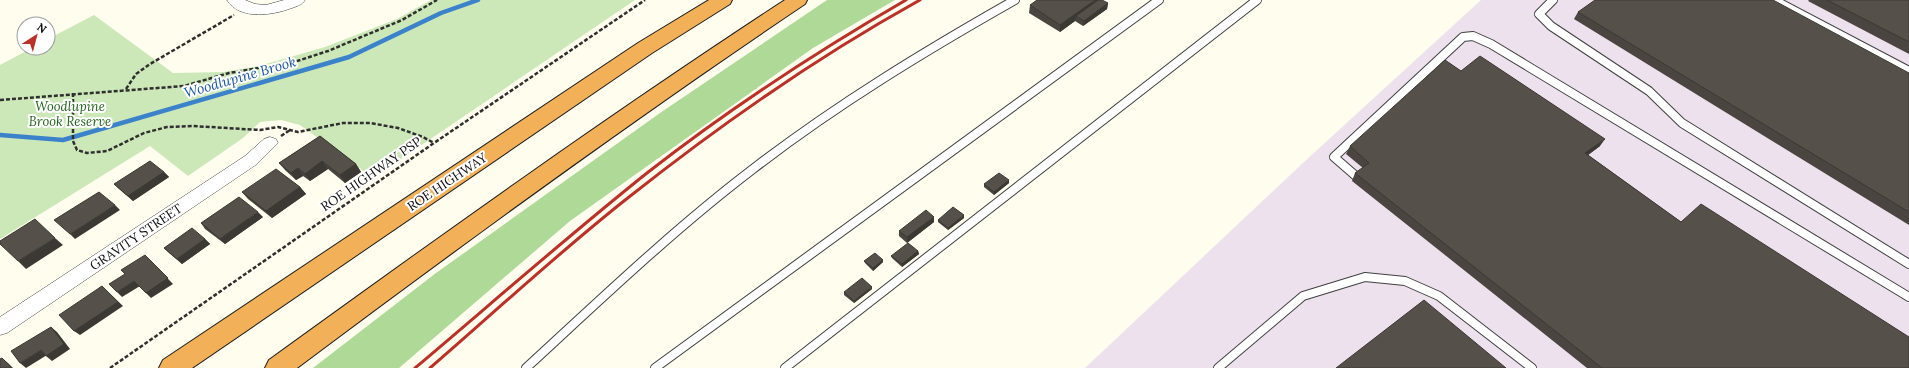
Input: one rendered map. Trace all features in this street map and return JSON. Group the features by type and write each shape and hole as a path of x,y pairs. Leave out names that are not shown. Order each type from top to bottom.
{"highway":[{"name":"ROE HIGHWAY","path":"172,368 645,48 723,0"},
{"path":"278,368 451,240 666,89 798,0"}],"street":[{"path":"234,0 246,8 258,11 276,8 298,0"},
{"name":"GRAVITY STREET","path":"0,327 251,160 270,143"}],"lane":[{"path":"526,368 627,275 694,216 752,169 879,80 1015,0"},
{"path":"655,368 1159,0"},
{"path":"785,368 1257,0"},
{"path":"1553,0 1539,14 1550,26 1649,91 1682,123 1909,264"},
{"path":"1774,0 1909,71"},
{"path":"1357,177 1334,157 1463,37 1473,36 1491,44 1909,296"},
{"path":"1218,368 1303,296 1365,277 1405,281 1439,296 1532,368"}],"path":[{"path":"0,100 73,93 184,86 228,74 294,62 328,51 402,20 437,0"},
{"name":"ROE HIGHWAY PSP","path":"110,368 434,143 645,0"},
{"path":"126,90 136,74 150,64 246,8"},
{"path":"73,93 73,141 77,150 83,153 95,153 118,147 153,130 168,127 194,126 262,130 278,127 296,133 322,126 372,124 401,129 434,143"}],"shaded area":[{"path":"1481,0 1909,0 1909,368 1085,368 1304,162"}],"green space":[{"name":"Woodlupine Brook Reserve","path":"431,0 635,0 373,178 300,125 281,120 260,122 243,138 188,176 150,146 0,239 0,65 17,56 56,56 56,35 94,15 173,73 224,72 259,66 325,47 397,19"},
{"path":"827,0 895,0 813,48 570,221 399,368 313,368 436,273 660,113"}],"building":[{"path":"1037,0 1095,0 1060,25 1030,5"},
{"path":"1098,0 1108,3 1084,21 1076,16"},
{"path":"1595,0 1773,0 1909,73 1909,212 1578,12"},
{"path":"1827,0 1909,0 1909,42"},
{"path":"1480,56 1605,139 1585,153 1681,222 1701,204 1909,337 1909,368 1602,368 1355,173 1369,163 1350,146 1445,60 1461,71"},
{"path":"320,136 356,164 340,175 322,161 305,174 298,168 291,173 279,163"},
{"path":"150,161 164,172 128,196 114,184"},
{"path":"276,169 300,187 266,211 242,192"},
{"path":"999,173 1009,180 994,192 984,184"},
{"path":"99,192 115,205 70,234 54,220"},
{"path":"239,197 258,212 220,239 201,223"},
{"path":"953,207 964,215 948,228 938,220"},
{"path":"926,210 934,217 907,237 899,231"},
{"path":"35,219 55,238 18,261 0,244 0,241"},
{"path":"192,228 205,239 177,259 164,248"},
{"path":"908,243 918,251 902,264 891,256"},
{"path":"875,253 883,260 873,268 864,261"},
{"path":"145,255 168,278 146,293 134,281 117,292 109,284 125,274 121,270"},
{"path":"862,278 872,287 854,301 844,292"},
{"path":"102,286 118,302 74,331 59,315"},
{"path":"1424,300 1506,368 1336,368"},
{"path":"51,327 64,344 46,356 41,350 20,363 11,351"},
{"path":"2,358 12,368 0,368 0,359"}],"waterway":[{"name":"Woodlupine Brook","path":"0,135 63,140 349,57 441,13 478,0"}],"railway":[{"path":"415,368 588,221 678,149 709,126 806,61 906,0"},
{"path":"430,368 578,238 699,143 770,92 807,68 920,0"}]}
